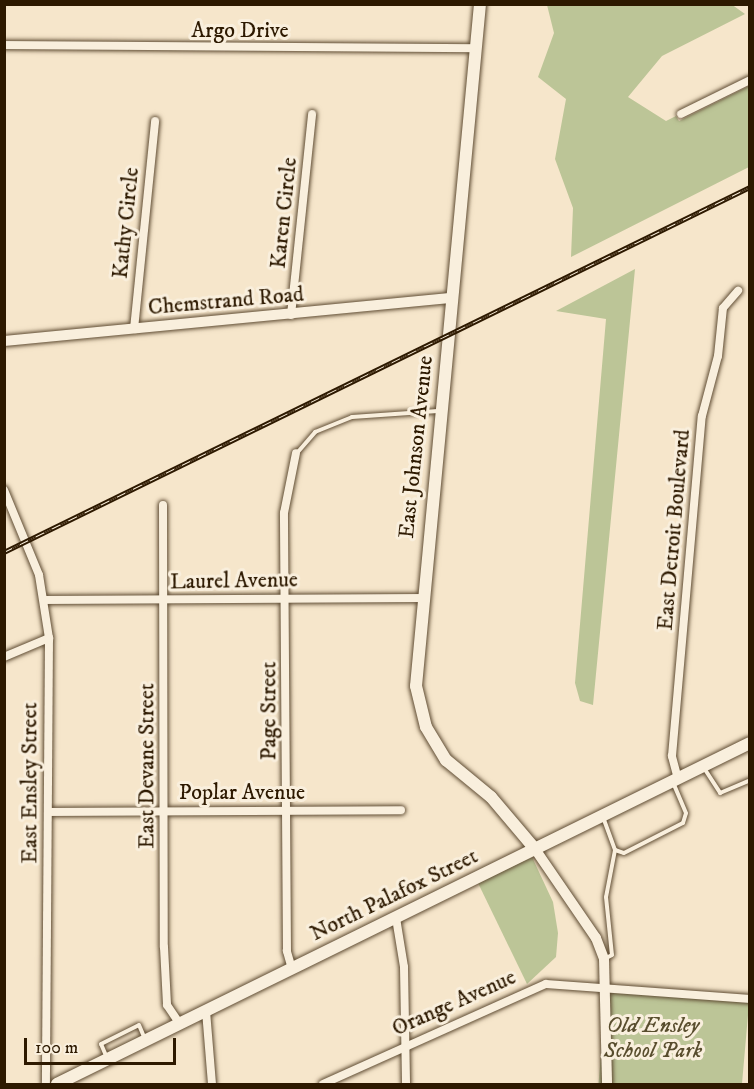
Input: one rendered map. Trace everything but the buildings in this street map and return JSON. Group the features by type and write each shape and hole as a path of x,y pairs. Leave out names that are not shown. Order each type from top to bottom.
{"main road":[{"name":"East Johnson Avenue","path":"480,4 439,411 416,686 430,735 446,760 491,797 535,849"},
{"name":"North Palafox Street","path":"57,1084 750,743"}],"street":[{"name":"Argo Drive","path":"4,45 476,48"},
{"path":"681,114 750,80"},
{"name":"Karen Circle","path":"291,315 312,114"},
{"name":"Kathy Circle","path":"134,329 155,121"},
{"name":"East Detroit Boulevard","path":"675,780 672,756 702,416 718,356 723,308 738,291"},
{"name":"Chemstrand Road","path":"4,341 450,298"},
{"name":"Page Street","path":"292,969 287,811 285,513 296,453"},
{"name":"East Ensley Street","path":"4,490 45,600 49,638 46,1084"},
{"name":"East Devane Street","path":"164,505 166,996 180,1024"},
{"name":"Laurel Avenue","path":"45,600 422,598"},
{"path":"4,657 49,638"},
{"name":"Poplar Avenue","path":"48,812 401,810"},
{"path":"535,849 596,938 604,959 607,1084"},
{"path":"396,918 404,967 406,1084"},
{"name":"Orange Avenue","path":"323,1084 534,987 606,986 750,999"},
{"path":"206,1011 212,1084"}],"lane":[{"path":"296,453 315,432 352,417 439,411"},
{"path":"703,766 720,793 750,780"},
{"path":"615,850 624,853 683,823 686,813 675,780"},
{"path":"602,816 615,850 606,897 612,955 604,959"}],"green space":[{"path":"731,4 745,14 662,56 628,97 666,121 676,116 679,121 749,86 749,167 571,257 573,208 555,159 566,99 538,77 554,33 547,5"},
{"path":"635,269 593,705 580,701 575,683 606,319 556,311"},
{"path":"532,857 553,902 558,933 556,957 527,984 478,883"},
{"name":"Old Ensley School Park","path":"607,986 749,998 742,1084 598,1084"}],"railway":[{"path":"4,552 750,187"}]}
